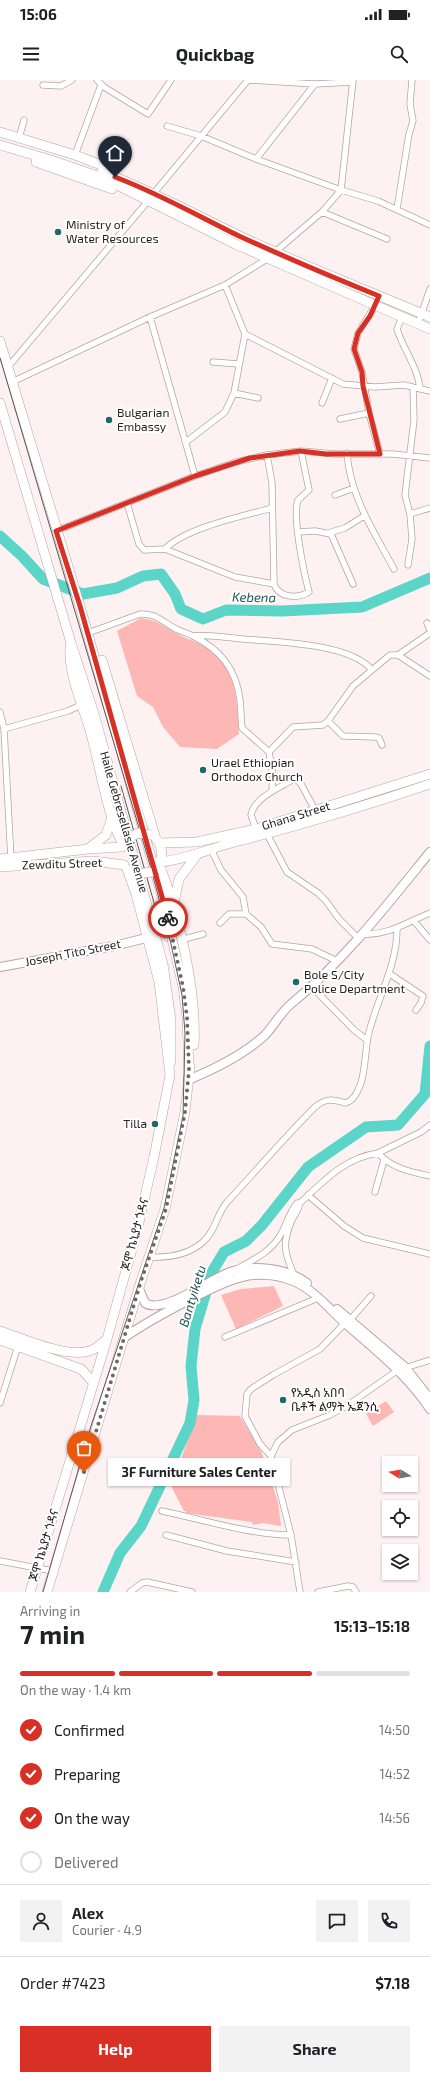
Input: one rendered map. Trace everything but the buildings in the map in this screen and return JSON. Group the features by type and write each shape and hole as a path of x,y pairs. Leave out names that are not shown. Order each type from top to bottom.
{"main road":[{"path":"0,132 132,178 141,187 267,258 430,329"},
{"path":"0,138 75,159"},
{"path":"0,145 51,160 128,190 148,201 237,240 275,252 426,315"},
{"path":"0,151 46,165 132,196 140,196"},
{"path":"0,341 56,531 80,606 175,946 187,1017 189,1070 185,1112 166,1209 139,1289 47,1592"},
{"name":"Haile Gebresellasie Avenue","path":"0,403 94,717 163,964 168,990 172,1034 170,1075"},
{"name":"Haile Gebresellasie Avenue","path":"88,634 98,647 155,839"},
{"name":"Haile Gebresellasie Avenue","path":"71,643 71,667 83,704 112,815 124,843"},
{"name":"Ghana Street","path":"155,839 197,842 256,829 430,774"},
{"name":"Ghana Street","path":"159,865 197,855 211,849 267,834 430,784"},
{"path":"88,849 106,835 112,815"},
{"path":"138,833 155,839 162,855 159,865 152,872 138,874 125,867 120,853 124,843 138,833"},
{"name":"Zewditu Street","path":"0,867 11,862 124,843"},
{"path":"188,1080 232,1059 253,1045 269,1030 291,1004 312,987 360,936 430,852"},
{"path":"173,908 179,879 197,855"},
{"name":"Zewditu Street","path":"0,859 11,862 93,861 125,867"},
{"path":"159,865 173,908 189,974 194,1019 194,1053 189,1070"},
{"name":"ጆሞ ኬኒያታ ጎዳና","path":"30,1592 107,1339 142,1214 170,1075 159,982 146,938 136,894 125,867"},
{"name":"Joseph Tito Street","path":"0,967 114,946 146,938"},
{"path":"125,1337 141,1325 231,1272 262,1268 294,1275 315,1290 348,1322 401,1369 430,1399"},
{"path":"215,1282 255,1274 272,1275 293,1281 318,1298 348,1322"},
{"path":"139,1289 146,1303 154,1306 168,1304 184,1299"},
{"path":"0,1332 69,1352 84,1353 92,1350 107,1339"},
{"path":"0,1340 66,1362 86,1372 93,1382"},
{"path":"66,1362 69,1352"},
{"path":"401,1369 430,1409"}],"street":[{"path":"43,85 61,86 72,80"},
{"path":"97,80 101,85 148,114 171,80"},
{"path":"154,193 248,80 314,84 353,81 341,190 322,212 275,252"},
{"path":"397,209 409,134 413,121 410,104 412,80"},
{"path":"256,159 314,84"},
{"path":"75,159 101,85"},
{"path":"19,138 24,120"},
{"path":"167,126 202,136 256,159 341,190 378,201 430,224"},
{"path":"8,367 148,201"},
{"path":"322,212 387,239"},
{"path":"12,382 150,317 225,285 267,258"},
{"path":"186,442 225,412 234,393 238,364 245,334 225,285"},
{"path":"418,324 426,315 430,289"},
{"path":"379,296 376,306 358,333 354,342 354,349 362,372 363,386 380,454"},
{"path":"150,317 195,476"},
{"path":"402,317 397,329 401,343 419,379 420,389"},
{"path":"245,334 343,384 375,387 404,385 430,391"},
{"path":"213,362 238,364"},
{"path":"322,403 332,378"},
{"path":"408,565 412,539 410,514 405,495 414,420 413,387"},
{"path":"234,393 258,398"},
{"path":"340,419 369,413"},
{"path":"56,531 195,476 236,462 267,455 300,451 380,454 430,458"},
{"path":"267,455 272,483 274,584 276,589 285,595 302,596 309,592 302,568 296,505 298,500 308,490 300,451"},
{"path":"347,453 354,488 364,516 394,569"},
{"path":"335,495 354,488"},
{"path":"127,503 142,548 144,550 165,549 235,576 274,584"},
{"path":"165,549 171,543 183,536 272,508"},
{"path":"410,514 430,508"},
{"path":"298,532 328,533 345,528 364,516"},
{"path":"328,533 334,538 353,584"},
{"path":"88,634 140,614 147,614 155,615 177,629 212,647 227,663 236,684 240,700 242,728 269,752 273,775 272,790"},
{"path":"427,623 430,630"},
{"path":"269,752 293,727 323,725 328,721 345,695 372,670 390,655 398,655 430,634"},
{"path":"193,636 212,635 228,638 311,645 363,661 372,670"},
{"path":"398,655 430,676"},
{"path":"4,729 68,711 83,704"},
{"path":"0,712 4,729 11,862"},
{"path":"328,721 343,736 375,737 379,738 382,745"},
{"path":"256,829 251,812 272,790 279,789 295,778 301,784 316,810"},
{"path":"267,834 287,872 318,893 339,919 360,936 397,929 430,913"},
{"path":"211,849 221,870 244,897 246,914"},
{"path":"220,923 229,914 246,914 261,927 272,944 312,949 337,961"},
{"path":"414,921 430,940"},
{"path":"149,1258 166,1258 184,1252 203,1242 210,1235 227,1201 315,1107 326,1100 333,1099 345,1103 353,1098 361,1083 365,1068 367,1040 381,993 390,974 395,951 397,929"},
{"path":"181,940 204,934"},
{"path":"390,974 423,996 421,1003 416,1010"},
{"path":"312,987 354,1030 367,1040"},
{"path":"228,1280 231,1272 254,1259 273,1245 281,1235 294,1207 333,1172 357,1158 378,1153 421,1132 430,1125"},
{"path":"378,1153 384,1160 414,1172 430,1176"},
{"path":"375,1192 384,1160"},
{"path":"308,1195 344,1226 363,1238 430,1254"},
{"path":"294,1275 287,1260 285,1246 288,1230 300,1203"},
{"path":"300,1592 291,1535 271,1456 260,1444 248,1423 244,1409 247,1394 251,1389 273,1375 320,1349 348,1322 371,1296"},
{"path":"225,1337 318,1298"},
{"path":"0,1403 18,1346"},
{"path":"271,1456 278,1442 292,1430 330,1415 348,1405 401,1369 430,1360"},
{"path":"162,1511 256,1532 291,1535"},
{"path":"166,1535 227,1552 296,1562"},
{"path":"0,1561 53,1571"},
{"path":"130,1592 142,1583 147,1582 192,1592"},
{"path":"318,1592 348,1586 356,1592"}],"shaded area":[{"path":"141,618 157,622 184,637 203,645 226,666 234,688 239,734 217,749 180,747 163,727 153,707 137,696 117,631"},
{"path":"274,1286 283,1306 236,1329 221,1295 241,1289"},
{"path":"386,1401 394,1412 373,1426 366,1414"},
{"path":"197,1415 240,1416 262,1453 278,1502 281,1526 263,1523 253,1525 252,1522 186,1513 186,1511 184,1511 171,1486"}],"waterway":[{"name":"Kebena","path":"0,536 22,556 43,579 83,594 117,588 143,576 161,574 175,594 181,609 203,619 226,610 282,611 362,607 430,578"},
{"name":"Bantyiketu","path":"103,1592 120,1553 141,1526 190,1423 194,1400 191,1366 195,1329 212,1272 224,1252 246,1241 262,1225 308,1167 366,1127 398,1125 425,1094 430,1046"}],"tram line":[{"path":"0,358 150,865 171,944 182,995 185,1033 183,1116 164,1208 91,1426 43,1592"},
{"path":"121,786 164,938"}],"way so far":[{"path":"84,1472 141,1281 166,1209 185,1112 189,1070 187,1017 183,987 168,918"}],"place":[{"name":"Ministry of Water Resources","path":"58,232"},
{"name":"Bulgarian Embassy","path":"109,420"},
{"name":"Urael Ethiopian Orthodox Church","path":"203,770"},
{"name":"Bole S/City Police Department","path":"296,982"},
{"name":"Tilla","path":"155,1124"},
{"name":"የአዲስ አበባ ቤቶች ልማት ኤጀንሲ","path":"283,1400"},
{"name":"3F Furniture Sales Center","path":"84,1472"}],"route":[{"path":"115,177 141,187 239,236 312,269 379,296 376,306 358,333 354,342 354,349 355,356 362,372 363,386 380,454 326,454 300,451 250,458 195,476 56,531 80,606 168,918"}]}
